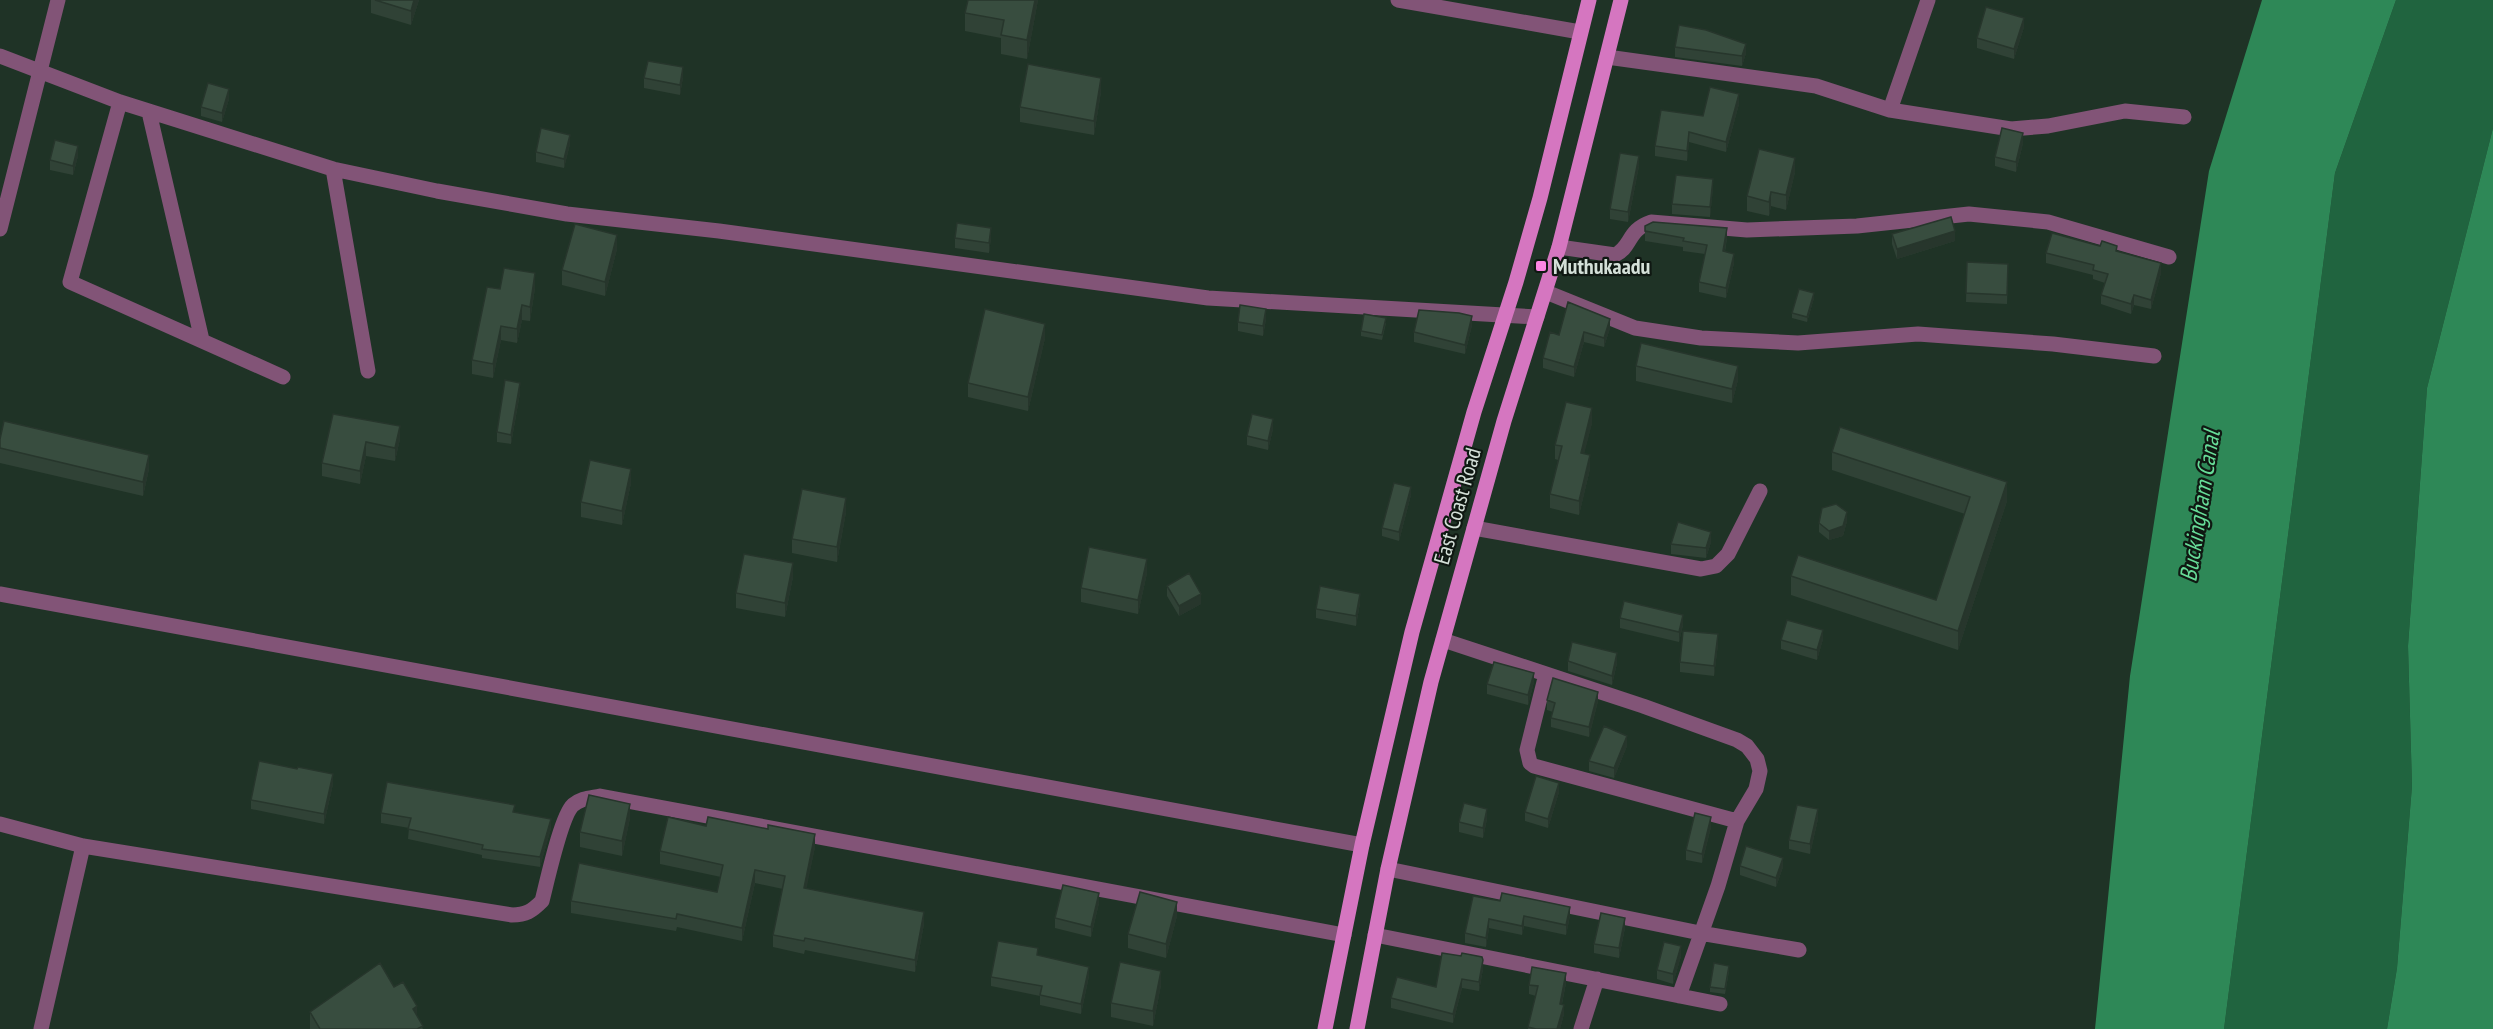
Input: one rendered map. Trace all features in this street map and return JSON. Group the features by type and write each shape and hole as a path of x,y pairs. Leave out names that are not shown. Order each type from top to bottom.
{"main road":[{"name":"East Coast Road","path":"1325,1029 1362,845 1412,632 1474,412 1516,282 1540,198 1589,0"},
{"name":"East Coast Road","path":"1357,1029 1388,868 1443,640 1536,317 1559,247 1621,0"}],"street":[{"path":"0,229 58,0"},
{"path":"1398,0 1580,32"},
{"path":"1890,110 1929,0"},
{"path":"0,56 149,112 333,169 437,191 567,214 719,231 1208,298 1536,317"},
{"path":"1607,57 1816,86 1890,110 2011,129 2048,126 2125,111 2184,117"},
{"path":"120,102 70,282 283,377"},
{"path":"149,112 202,340"},
{"path":"333,169 368,371"},
{"path":"1559,247 1615,255 1622,250 1632,233 1640,225 1651,222 1747,230 1857,226 1969,214 2048,222 2169,257"},
{"path":"1546,292 1635,328 1701,338 1798,343 1918,334 2053,344 2154,356"},
{"path":"1474,528 1701,569 1716,566 1728,554 1760,491"},
{"path":"0,594 1362,845"},
{"path":"1443,640 1643,706 1747,746 1757,759 1760,771 1756,789 1737,821 1718,886 1679,996"},
{"path":"1546,674 1527,750 1530,763 1534,766 1737,821"},
{"path":"0,824 83,846 523,915 533,910 542,901 564,823 571,807 582,799 600,796 1344,935"},
{"path":"41,1029 83,846"},
{"path":"1388,868 1700,933 1799,950"},
{"path":"1374,935 1720,1004"},
{"path":"1581,1029 1597,979"}],"shaded area":[{"path":"2396,0 2493,0 2493,128 2427,388 2408,646 2412,786 2397,968 2387,1029 2224,1029 2335,173"}],"water":[{"name":"Buckingham Canal","path":"2262,0 2396,0 2335,173 2224,1029 2095,1029 2130,676 2209,171"},
{"path":"2493,128 2493,1029 2387,1029 2397,968 2412,786 2408,646 2427,388"}],"building":[{"path":"375,0 414,0 411,11"},
{"path":"968,0 1035,0 1027,40 1001,35 1004,20 965,13"},
{"path":"1986,7 2024,18 2014,49 1977,38"},
{"path":"1679,25 1706,30 1746,44 1742,56 1675,47"},
{"path":"648,61 683,67 680,85 644,78"},
{"path":"1028,64 1101,78 1094,121 1020,107"},
{"path":"208,83 229,89 222,113 201,107"},
{"path":"1710,87 1739,94 1726,142 1689,132 1687,151 1655,146 1661,110 1703,116"},
{"path":"541,128 570,135 564,159 536,152"},
{"path":"2002,128 2023,133 2016,162 1995,157"},
{"path":"55,140 78,146 73,166 50,160"},
{"path":"1759,149 1795,158 1786,195 1771,192 1769,202 1747,196"},
{"path":"1620,153 1639,156 1628,212 1610,209"},
{"path":"1676,175 1713,179 1710,207 1672,204"},
{"path":"1951,217 1955,231 1897,249 1892,234"},
{"path":"1653,222 1727,228 1723,251 1734,254 1726,288 1699,282 1707,245 1645,231 1645,226"},
{"path":"957,223 991,228 989,243 955,238"},
{"path":"575,224 617,235 605,282 562,270"},
{"path":"2052,233 2100,246 2102,241 2117,246 2116,251 2161,263 2151,300 2134,295 2131,304 2101,295 2108,274 2093,270 2094,265 2046,253"},
{"path":"1967,262 2008,264 2007,295 1966,293"},
{"path":"504,268 535,273 530,307 522,305 517,329 501,326 493,364 472,360 487,287 500,289"},
{"path":"1799,289 1814,293 1807,317 1792,313"},
{"path":"1568,302 1610,319 1604,338 1584,332 1574,367 1543,358 1550,332 1559,335"},
{"path":"1240,305 1266,309 1263,326 1238,322"},
{"path":"985,309 1045,324 1028,397 968,383"},
{"path":"1419,310 1472,316 1465,345 1414,332"},
{"path":"1364,314 1386,318 1382,335 1361,331"},
{"path":"1641,343 1738,366 1732,389 1636,366"},
{"path":"505,380 520,383 511,435 497,432"},
{"path":"1566,402 1592,408 1581,453 1590,455 1579,501 1550,494 1562,446 1555,445"},
{"path":"333,414 400,426 395,448 366,442 360,471 322,463"},
{"path":"1252,414 1273,419 1268,441 1247,436"},
{"path":"4,421 149,455 143,482 0,448"},
{"path":"1840,427 2007,482 1958,631 1791,576 1798,555 1936,600 1970,497 1832,452"},
{"path":"590,460 631,469 622,511 581,502"},
{"path":"1394,483 1411,487 1399,532 1382,528"},
{"path":"802,489 846,498 837,547 792,539"},
{"path":"1836,504 1847,512 1843,526 1829,531 1819,523 1822,508"},
{"path":"1678,522 1711,532 1706,548 1671,544"},
{"path":"1089,547 1147,559 1138,600 1081,588"},
{"path":"744,554 793,563 785,603 736,593"},
{"path":"1189,573 1201,594 1179,606 1167,586"},
{"path":"1320,586 1360,594 1356,616 1316,609"},
{"path":"1624,601 1683,615 1679,632 1620,618"},
{"path":"1787,620 1823,630 1817,650 1781,640"},
{"path":"1683,631 1718,634 1714,666 1680,662"},
{"path":"1572,642 1617,653 1612,676 1568,661"},
{"path":"1494,662 1534,673 1528,695 1487,684"},
{"path":"1553,678 1598,692 1589,727 1551,718 1555,703 1547,700"},
{"path":"1604,726 1627,736 1614,768 1589,761"},
{"path":"259,761 333,774 324,814 251,800"},
{"path":"1536,776 1559,783 1548,819 1525,812"},
{"path":"387,782 515,805 513,812 551,819 540,857 482,849 483,845 408,829 411,818 381,813"},
{"path":"589,795 630,804 622,841 580,832"},
{"path":"1464,803 1487,809 1483,828 1459,822"},
{"path":"1797,805 1818,809 1810,844 1789,840"},
{"path":"1695,813 1711,817 1702,854 1686,850"},
{"path":"668,817 706,826 708,817 768,829 768,825 815,834 804,888 924,912 915,960 805,938 804,941 773,935 785,876 755,870 742,928 677,914 676,919 571,901 579,863 717,892 723,865 660,851"},
{"path":"1746,846 1783,858 1776,878 1740,866"},
{"path":"1063,885 1099,893 1091,927 1055,918"},
{"path":"1140,892 1177,902 1166,944 1128,934"},
{"path":"1502,893 1570,907 1566,925 1524,916 1522,926 1489,919 1486,938 1465,933 1473,896 1500,901"},
{"path":"1601,913 1625,918 1619,948 1594,944"},
{"path":"998,941 1038,948 1037,955 1089,967 1081,1004 1040,995 1042,986 991,977"},
{"path":"1664,942 1681,946 1673,974 1657,970"},
{"path":"1442,953 1461,956 1462,953 1482,957 1483,960 1479,982 1462,979 1453,1014 1391,998 1397,977 1436,987"},
{"path":"1120,962 1161,971 1153,1011 1111,1003"},
{"path":"380,963 394,987 403,982 417,1006 413,1009 423,1026 417,1029 320,1029 310,1012"},
{"path":"1714,963 1729,966 1725,989 1710,987"},
{"path":"1532,967 1566,973 1560,1004 1564,1005 1557,1029 1528,1027 1538,986 1529,985"}],"place":[{"name":"Muthukaadu","path":"1541,266"}]}
